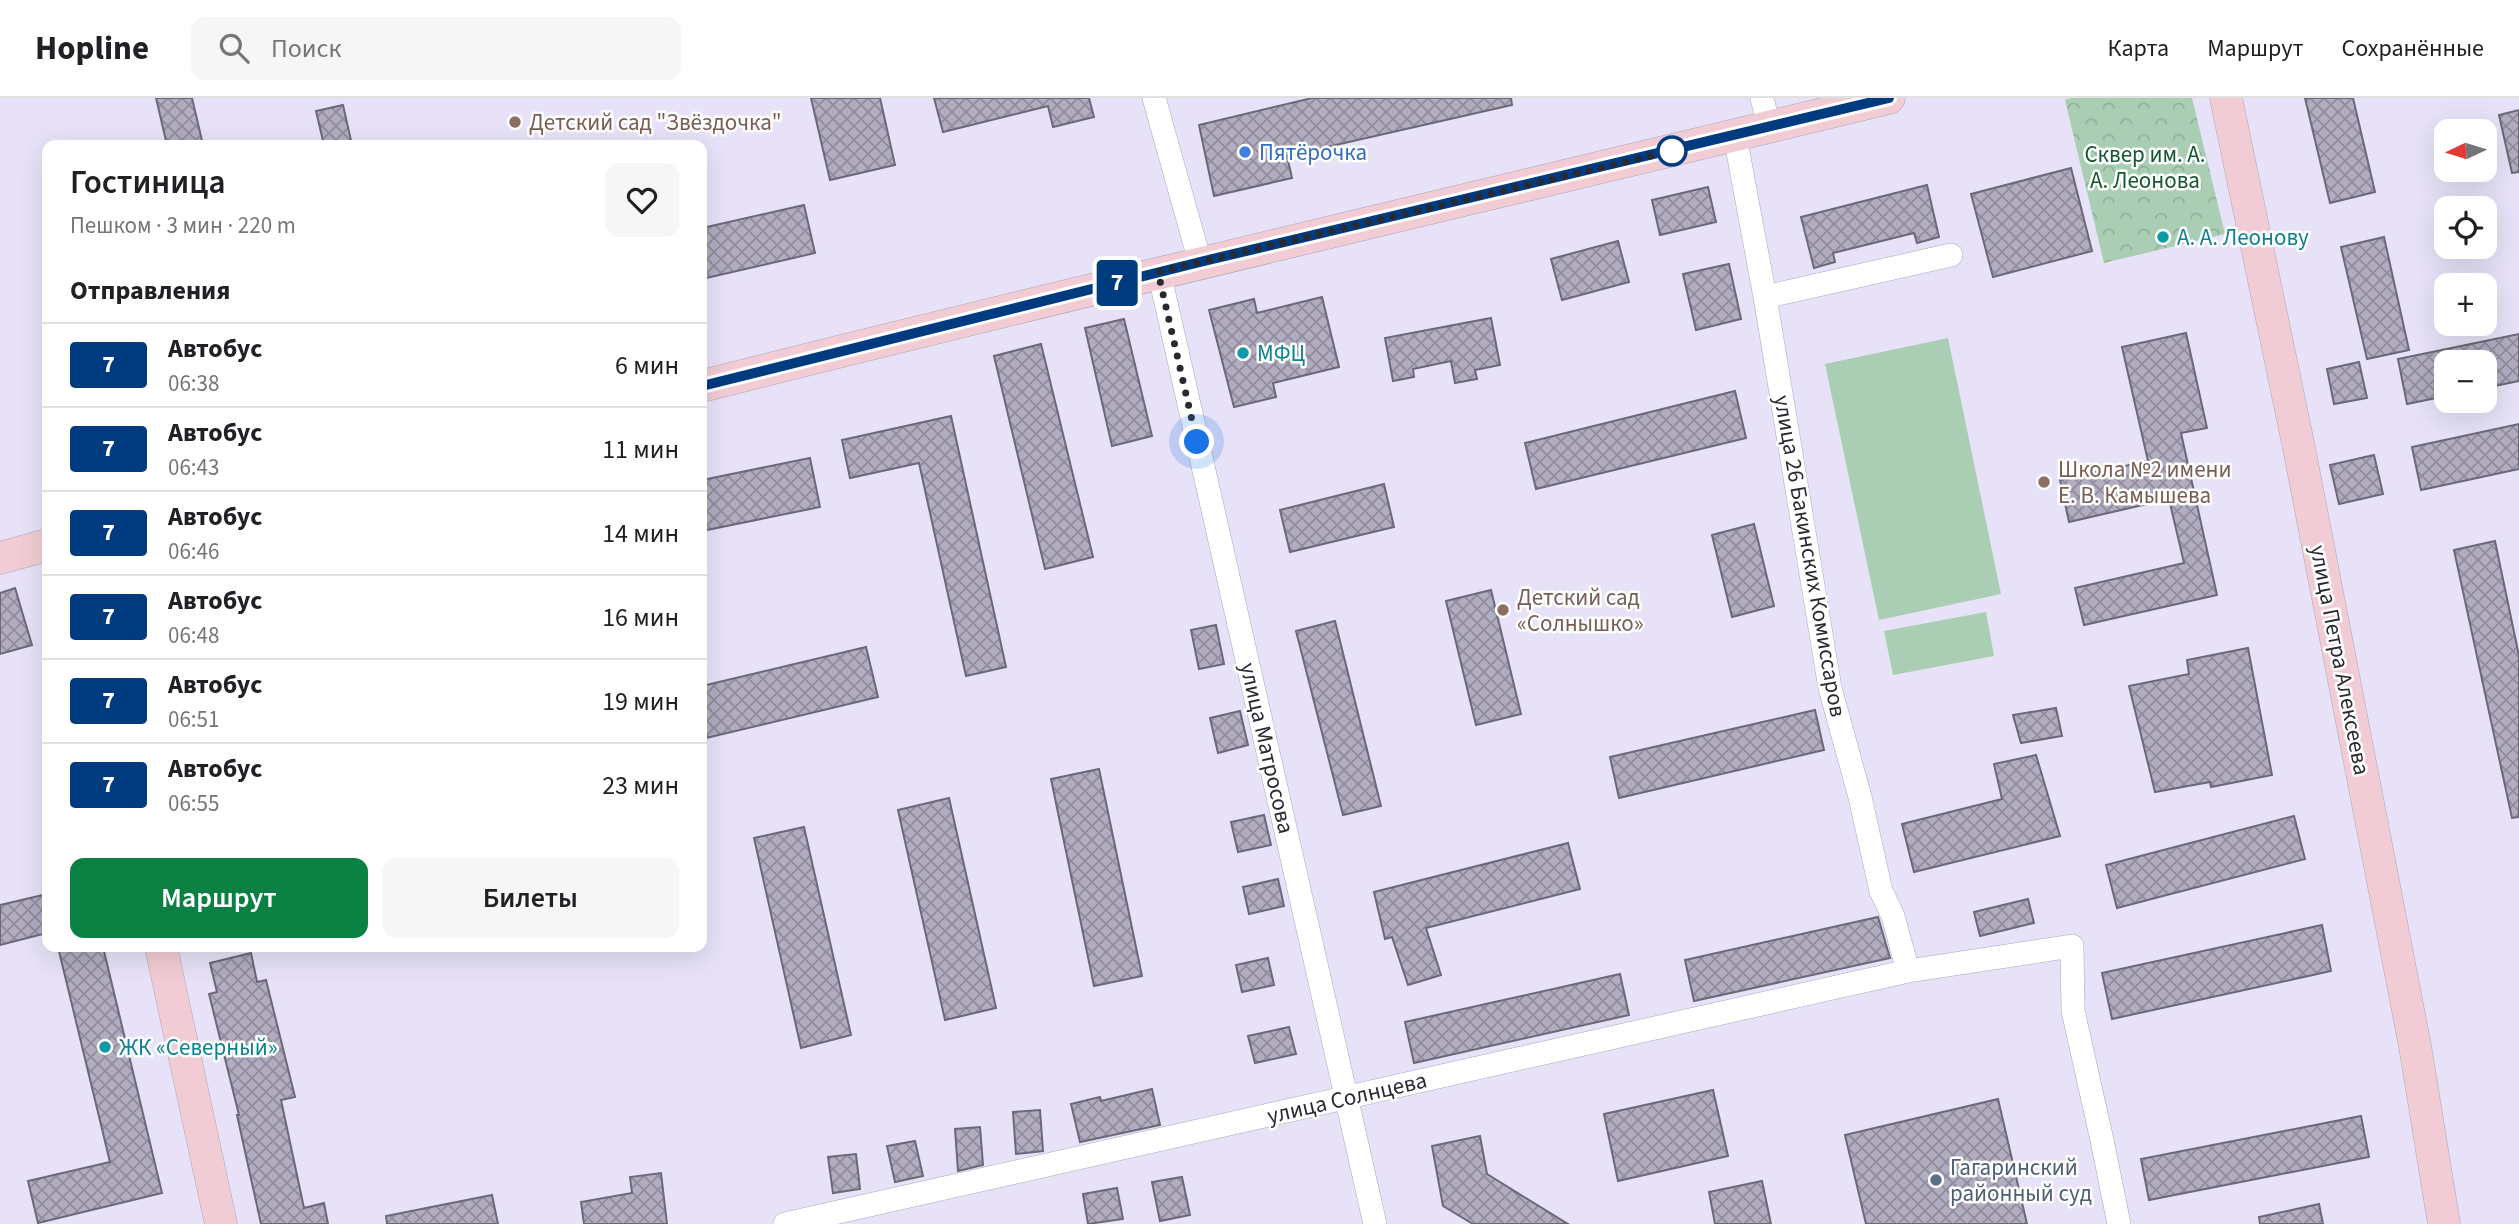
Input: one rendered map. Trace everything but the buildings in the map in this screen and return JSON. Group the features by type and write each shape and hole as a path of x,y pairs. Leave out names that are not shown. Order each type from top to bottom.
{"street":[{"path":"1154,98 1200,262"},
{"path":"707,385 1158,272 1735,136 1766,113 1889,98"},
{"name":"улица Петра Алексеева","path":"2226,98 2299,448 2415,1046 2444,1224"},
{"name":"улица 26 Бакинских Комиссаров","path":"1735,136 1765,297 1830,688 1860,797 1881,891 1893,916 1908,971"},
{"path":"1765,297 1951,255"},
{"name":"улица Матросова","path":"1158,272 1375,1224"},
{"path":"0,558 42,546"},
{"name":"улица Солнцева","path":"785,1224 1908,971 2072,946 2073,1011 2119,1224"},
{"path":"162,952 221,1224"}],"green space":[{"name":"Сквер им. А. А. Леонова","path":"2192,98 2225,234 2104,263 2065,100"},
{"path":"1948,338 2001,594 1879,620 1825,364"},
{"path":"1986,612 1994,656 1893,675 1884,631"}],"bus line":[{"name":"7","path":"707,385 1200,262 1889,98"}],"place":[{"name":"Детский сад \"Звёздочка\"","path":"515,122"},
{"name":"Пятёрочка","path":"1245,152"},
{"name":"А. А. Леонову","path":"2163,237"},
{"name":"МФЦ","path":"1243,353"},
{"name":"Школа №2 имени Е. В. Камышева","path":"2044,482"},
{"name":"Детский сад «Солнышко»","path":"1503,610"},
{"name":"ЖК «Северный»","path":"105,1047"},
{"name":"Гагаринский районный суд","path":"1936,1180"}],"route":[{"path":"1197,442 1158,272 1672,151"}]}
